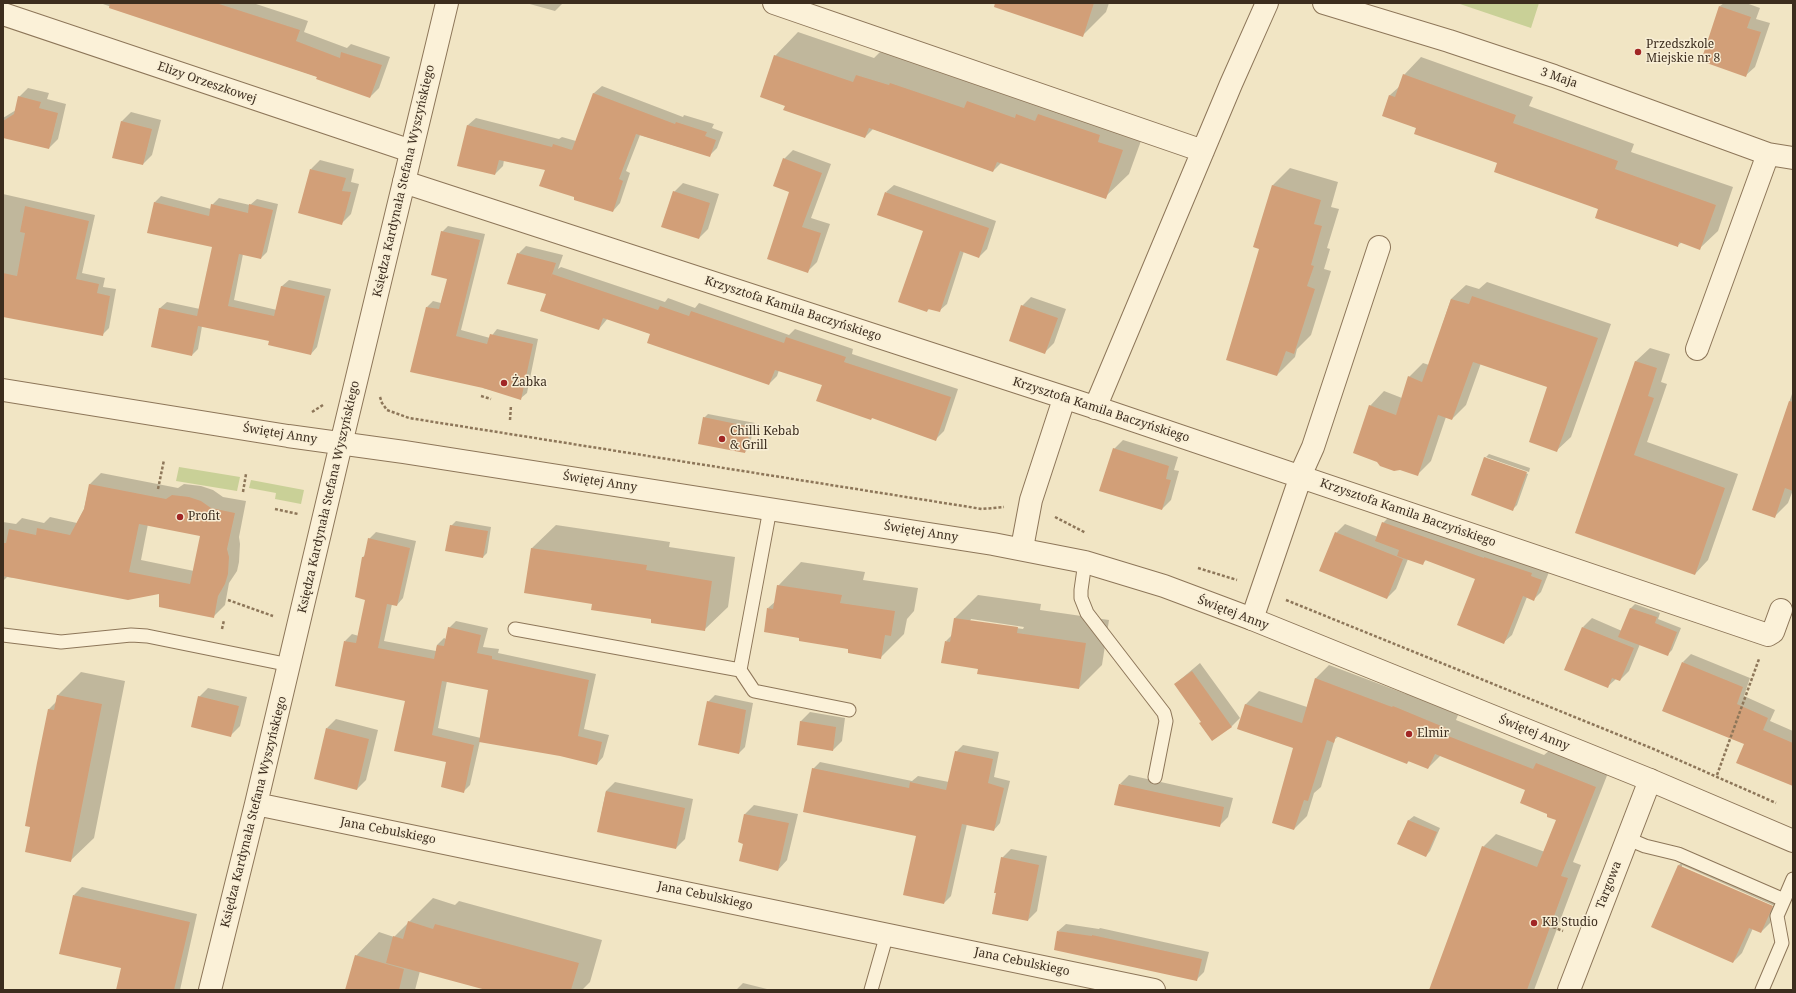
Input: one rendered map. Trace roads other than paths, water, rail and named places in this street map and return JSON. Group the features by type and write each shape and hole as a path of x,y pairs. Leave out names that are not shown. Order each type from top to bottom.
{"street":[{"name":"Księdza Kardynała Stefana Wyszyńskiego","path":"210,990 290,665 447,3"},
{"path":"774,3 1203,151"},
{"path":"1095,408 1267,3"},
{"name":"3 Maja","path":"1324,3 1449,41 1554,76 1768,154 1793,158"},
{"name":"Elizy Orzeszkowej","path":"3,14 411,151"},
{"path":"1697,349 1768,154"},
{"name":"Krzysztofa Kamila Baczyńskiego","path":"404,182 1301,476 1768,635 1773,632 1781,610"},
{"path":"1252,619 1301,476 1313,447 1380,247"},
{"name":"Świętej Anny","path":"3,390 342,444 1022,548 1085,562 1164,586 1252,619 1650,780 1793,841"},
{"path":"1022,548 1032,500 1064,398"},
{"name":"Targowa","path":"1569,990 1626,838 1650,780"},
{"name":"Jana Cebulskiego","path":"256,804 1154,990"}],"lane":[{"path":"770,509 740,670 754,691 850,710"},
{"path":"1085,562 1080,590 1081,598 1087,613 1164,713 1166,721 1155,777"},
{"path":"515,629 740,670"},
{"path":"3,635 61,642 131,635 147,636 290,665"},
{"path":"1626,838 1645,846 1684,857 1784,900"},
{"path":"1762,990 1782,943 1777,916 1793,879"},
{"path":"872,990 888,934"}],"place":[{"name":"Przedszkole Miejskie nr 8","path":"1638,52"},
{"name":"Żabka","path":"504,383"},
{"name":"Chilli Kebab & Grill","path":"722,439"},
{"name":"Profit","path":"180,517"},
{"name":"Elmir","path":"1409,734"},
{"name":"KB Studio","path":"1534,923"}]}
